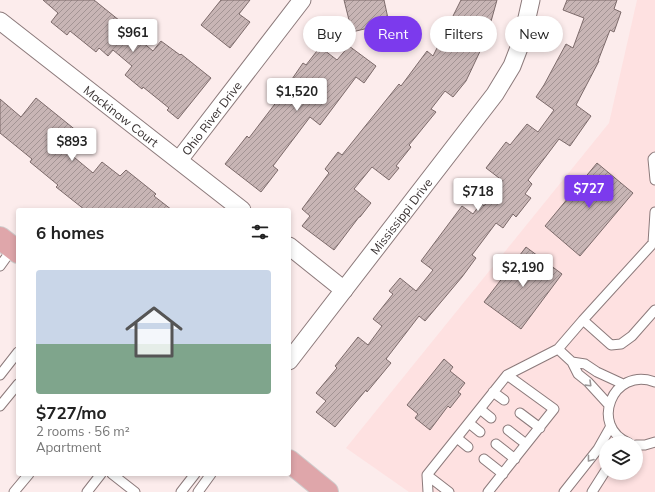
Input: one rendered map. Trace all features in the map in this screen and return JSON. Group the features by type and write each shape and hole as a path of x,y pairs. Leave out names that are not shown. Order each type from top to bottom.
{"main road":[{"path":"291,463 328,492"}],"street":[{"name":"Ohio River Drive","path":"179,160 302,0"},
{"name":"Mississippi Drive","path":"291,358 495,94 512,66 522,40 531,0"},
{"name":"Mackinaw Court","path":"0,21 239,208"},
{"path":"291,248 344,290"}],"lane":[{"path":"655,157 653,159 655,180"},
{"path":"428,492 427,475 507,374 558,350 583,320 654,242 655,212"},
{"path":"0,266 10,246"},
{"path":"583,320 611,344 621,344 632,336 655,310"},
{"path":"558,350 572,362 578,374 588,382 609,405"},
{"path":"0,375 16,355"},
{"path":"572,362 585,364 597,372 623,384"},
{"path":"488,492 554,409 507,374"},
{"path":"618,436 611,426 608,412 613,395 623,384 637,379 654,380"},
{"path":"0,406 16,386"},
{"path":"493,392 504,400"},
{"path":"480,409 491,418"},
{"path":"520,413 540,428"},
{"path":"469,423 480,432"},
{"path":"564,492 598,449 611,426"},
{"path":"508,430 526,444"},
{"path":"457,438 468,447"},
{"path":"643,445 655,442"},
{"path":"496,444 515,459"},
{"path":"484,459 503,474"},
{"path":"427,475 449,492"},
{"path":"14,492 27,476"},
{"path":"87,492 99,476"},
{"path":"115,476 135,492"},
{"path":"181,492 193,476"},
{"path":"199,491 210,476"},
{"path":"592,492 600,480"}],"shaded area":[{"path":"637,0 655,0 655,492 409,492 346,448 609,123"}],"building":[{"path":"43,0 94,0 130,29 129,31 153,51 161,41 180,55 181,54 211,78 178,119 167,110 169,108 143,87 142,89 125,75 132,66 113,50 108,56 99,48 96,52 70,31 67,35 51,22 58,13"},
{"path":"221,0 250,0 239,14 250,22 230,48 201,25"},
{"path":"344,0 384,0 387,16 364,16 364,29 356,31 356,16 348,16"},
{"path":"461,0 497,0 493,16 453,16"},
{"path":"567,0 617,0 614,9 621,12 614,32 610,30 599,61 576,105 591,116 570,146 559,139 528,180 532,184 525,194 531,198 516,217 513,214 503,228 496,223 472,255 476,258 462,277 425,321 419,316 386,359 391,363 335,427 316,412 326,401 316,393 337,368 335,366 358,337 368,345 382,326 373,319 393,294 389,291 400,278 416,291 433,270 421,261 462,206 473,214 481,203 484,206 503,181 486,168 506,142 510,145 527,124 538,132 554,110 536,97 563,52 566,44 573,48 584,18 563,10"},
{"path":"356,51 376,66 364,83 356,77 320,125 310,117 273,166 278,170 261,192 225,164 247,136 249,138 281,96 278,94 288,80 290,82 303,63 306,65 316,52 327,52 337,60 344,52"},
{"path":"427,51 433,56 435,52 480,52 466,81 453,97 445,91 431,109 436,112 409,145 411,147 396,166 399,168 389,180 372,167 354,189 371,203 334,250 302,226 310,216 302,209 329,173 325,169 338,152 342,155 399,84 401,86"},
{"path":"36,98 83,136 69,153 93,173 102,162 120,176 126,170 156,194 154,196 169,208 82,208 56,187 58,185 30,162 32,159 0,133 0,99 21,117"},
{"path":"597,163 633,193 580,256 545,226"},
{"path":"526,247 562,274 521,329 484,302"},
{"path":"444,359 453,367 450,371 465,383 458,392 461,394 450,408 448,406 430,430 415,418 418,414 407,405"}]}
